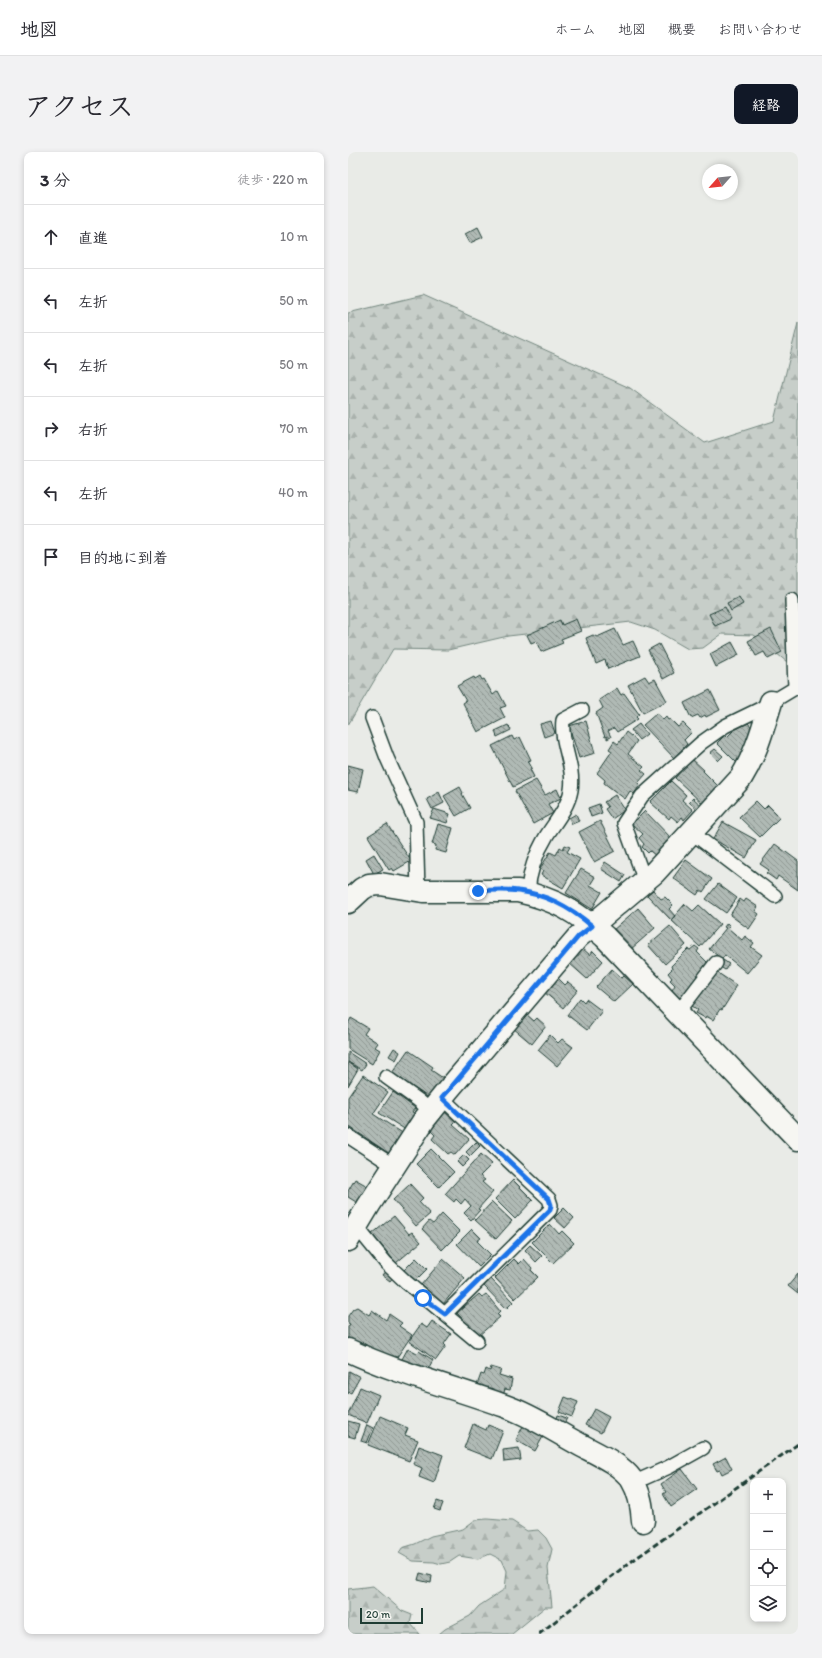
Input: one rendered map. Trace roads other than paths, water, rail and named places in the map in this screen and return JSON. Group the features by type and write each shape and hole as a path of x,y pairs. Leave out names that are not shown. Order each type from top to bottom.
{"street":[{"path":"352,1233 394,1166 436,1104 578,937 654,873 741,778 750,764 757,747 771,702"},
{"path":"348,902 362,889 369,885 380,884 418,890 507,890 528,893 565,907 578,914 605,937 798,1139"},
{"path":"348,1350 394,1370 505,1406 534,1418 613,1464 624,1472 633,1483 642,1504 643,1521"}],"lane":[{"path":"644,882 624,823 626,819 642,796 701,743 725,726 795,688 792,600"},
{"path":"528,893 528,881 538,852 558,820 571,791 573,777 563,732 563,720 582,710"},
{"path":"372,718 416,822 418,890"},
{"path":"692,832 775,896"},
{"path":"677,1014 716,963"},
{"path":"386,1077 418,1100 436,1104 549,1199 551,1205 550,1210 445,1314"},
{"path":"348,1136 394,1166"},
{"path":"352,1233 386,1262 406,1282 477,1341"},
{"path":"633,1483 658,1472 703,1448"}],"railway":[{"path":"539,1634 625,1566 798,1444"}]}
